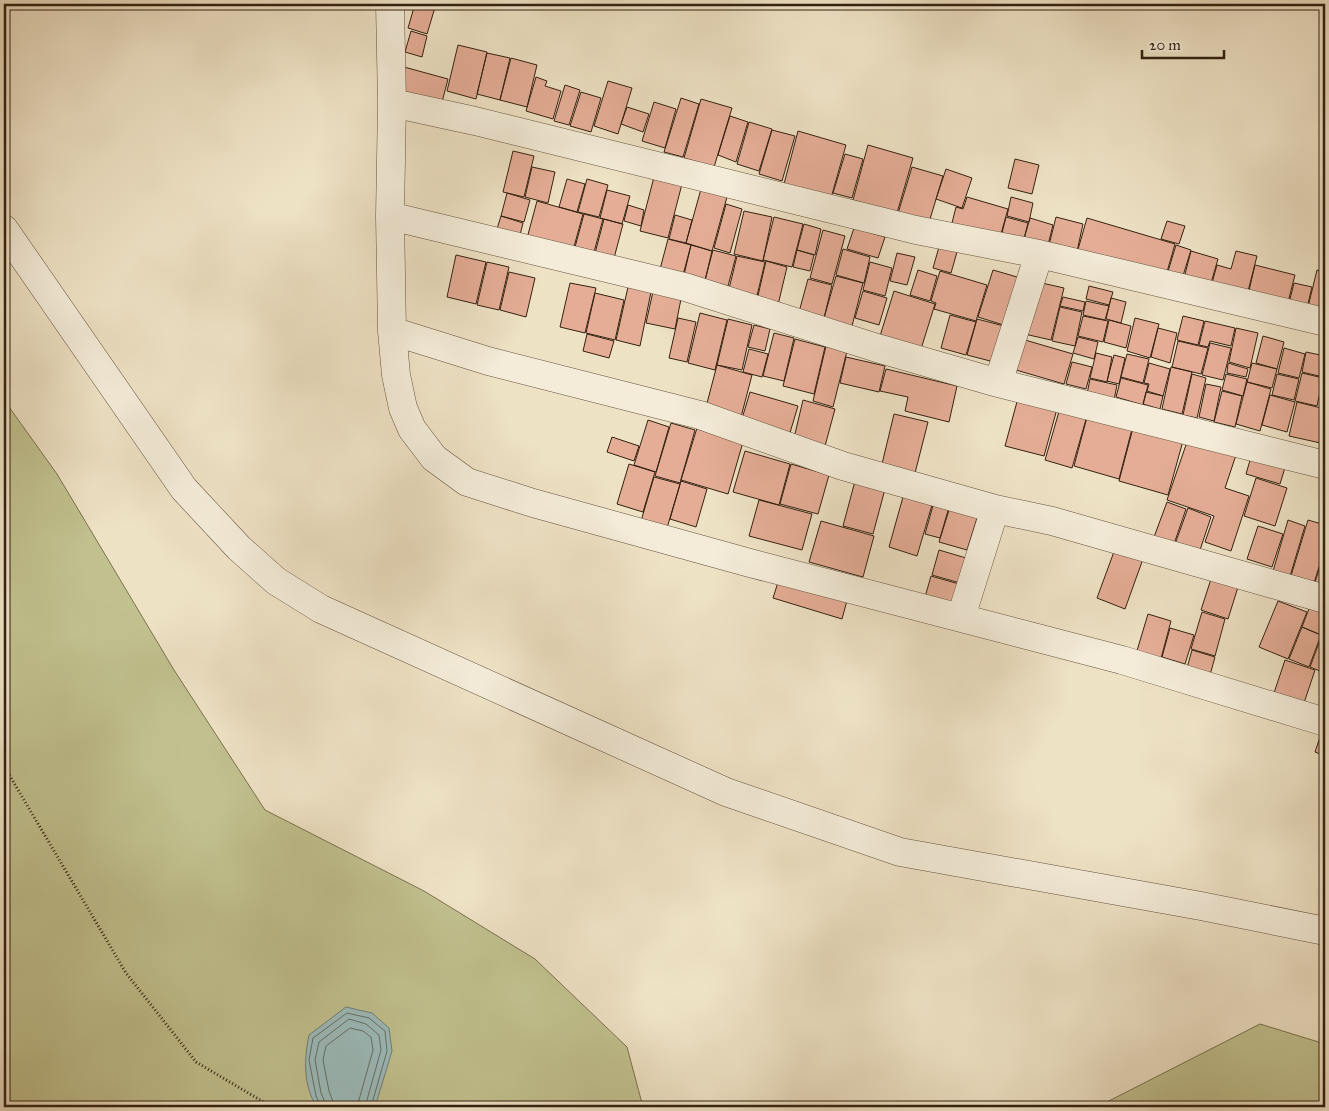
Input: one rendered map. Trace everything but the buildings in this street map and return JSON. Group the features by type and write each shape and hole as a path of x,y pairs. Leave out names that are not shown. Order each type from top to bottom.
{"street":[{"path":"390,4 392,103 390,216 392,331 396,375 403,408 412,429 434,458 467,482 533,504 1122,660 1325,722"},
{"path":"392,103 475,121 916,230 1039,254 1325,322"},
{"path":"390,216 685,287 877,348 998,383 1325,465"},
{"path":"4,229 184,489 239,548 276,581 321,609 726,792 900,852 1201,906 1325,931"},
{"path":"998,383 1039,254"},
{"path":"392,331 488,361 700,414 842,466 995,509 1052,521 1325,599"},
{"path":"961,617 995,509"}],"path":[{"path":"4,766 126,973 196,1062 272,1107"}],"green space":[{"path":"4,400 57,474 174,670 265,810 424,891 535,959 627,1047 643,1107 4,1107"},
{"path":"1260,1024 1325,1044 1325,1107 1097,1107"}],"water":[{"path":"346,1007 372,1013 389,1028 392,1051 375,1107 317,1107 309,1090 306,1072 306,1053 309,1035"}]}
